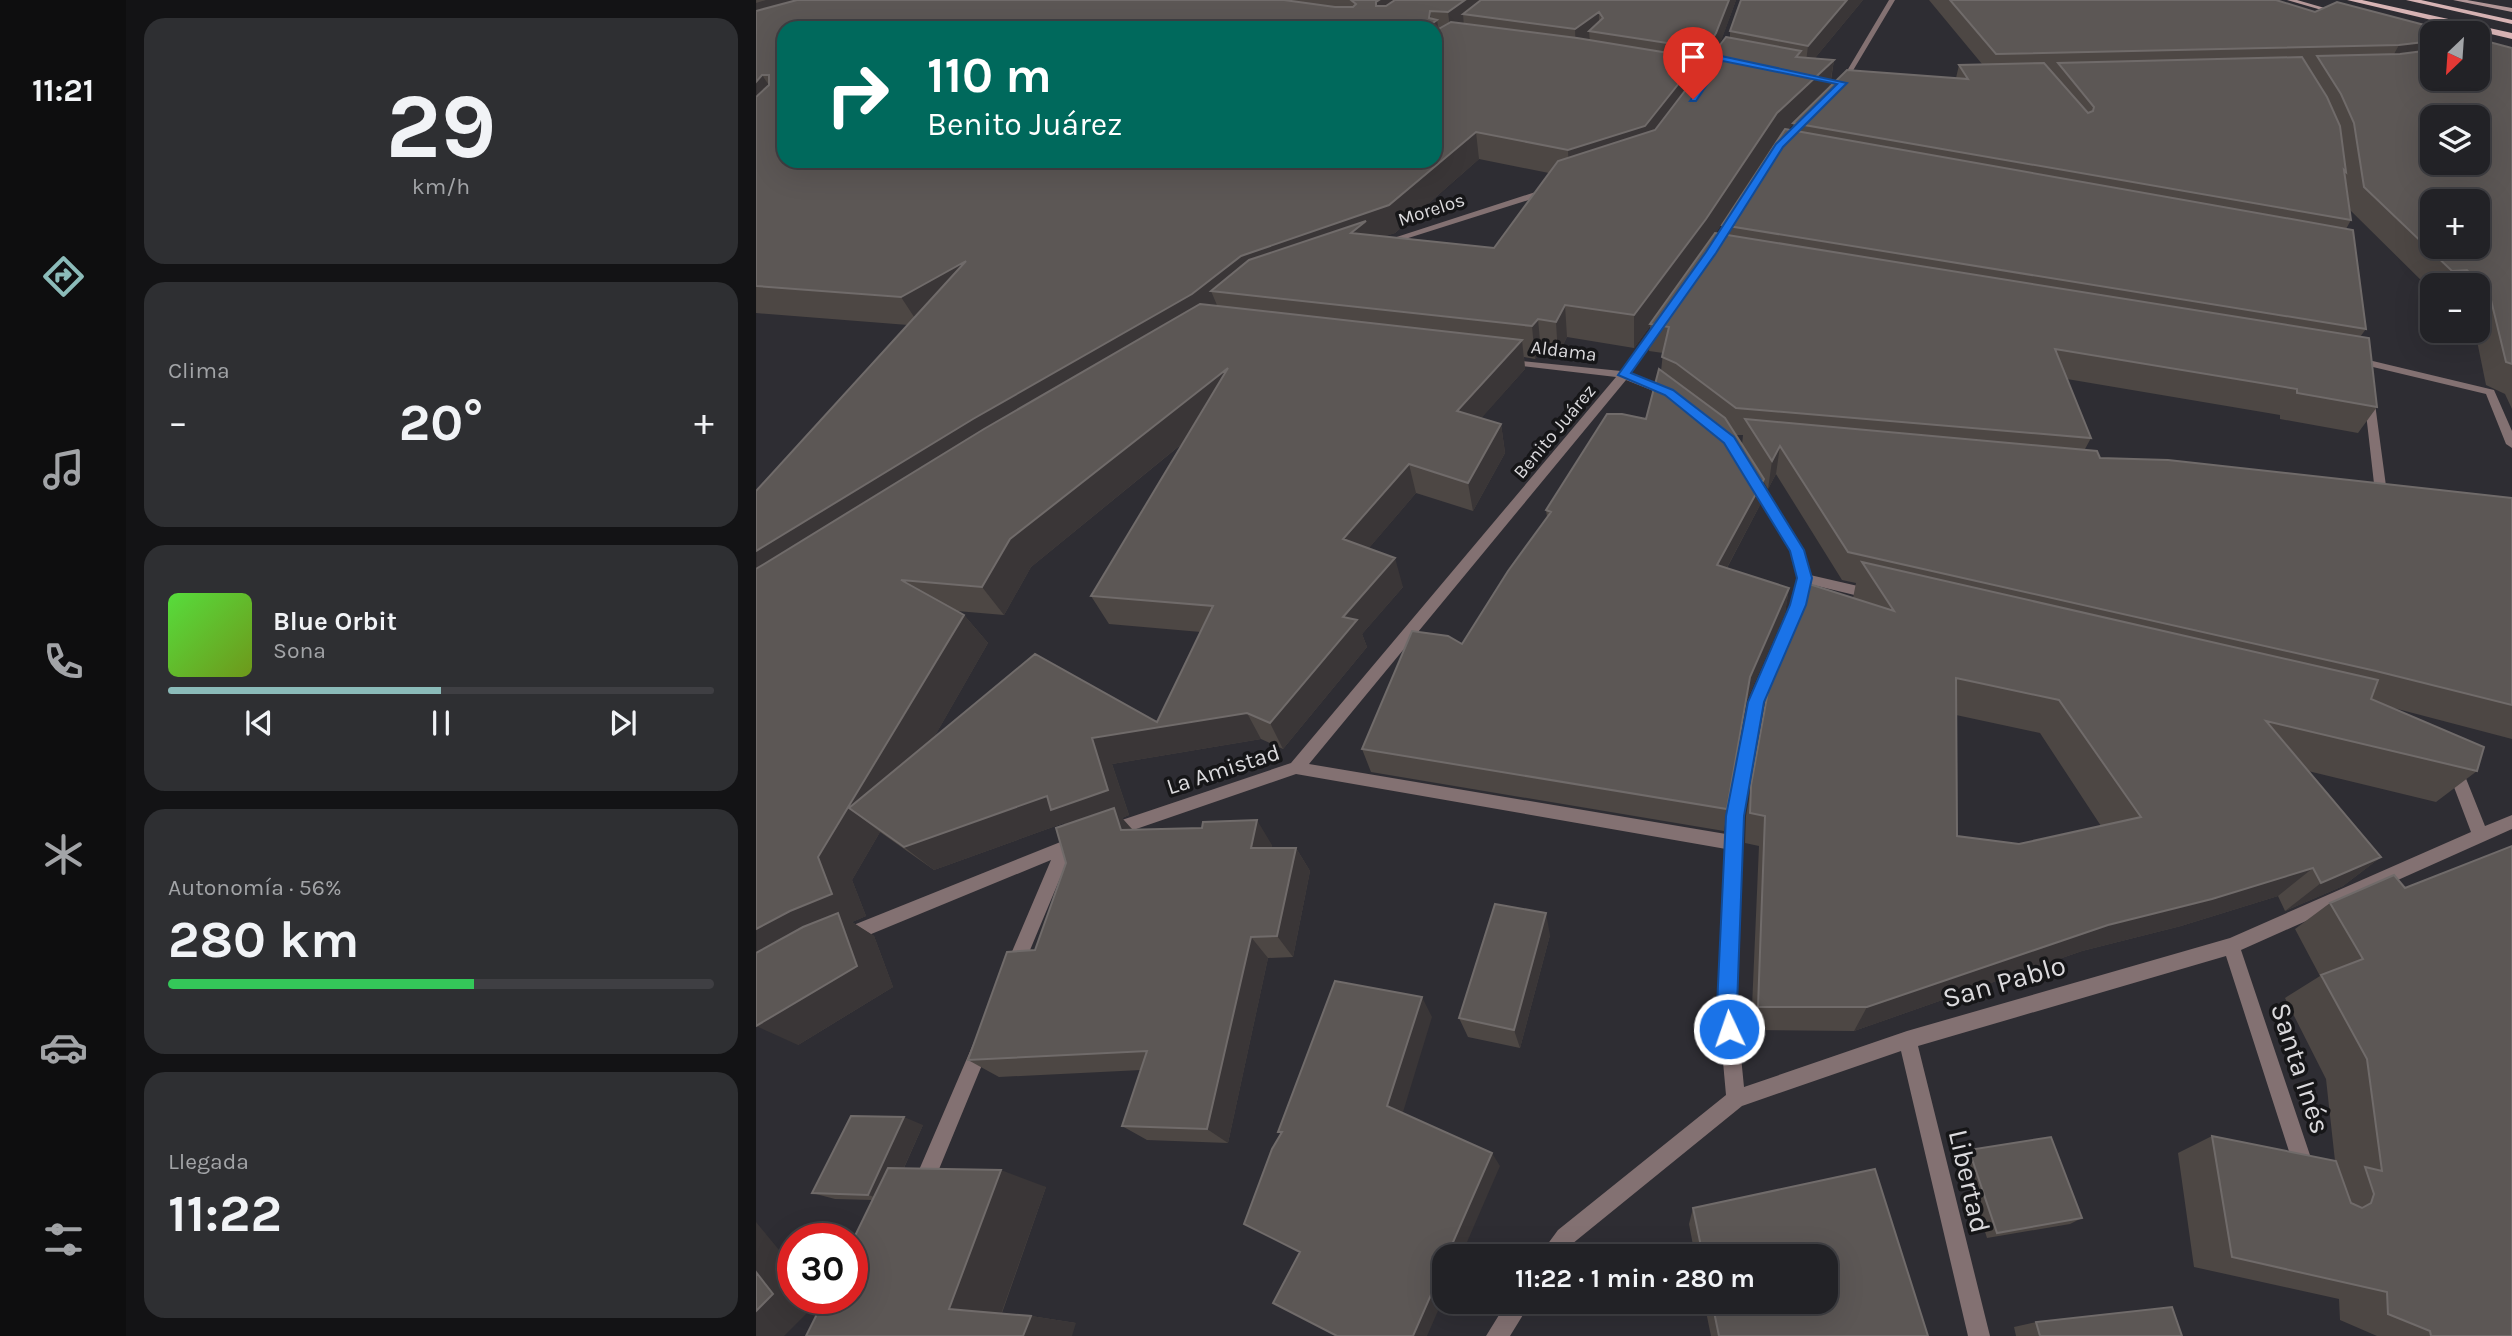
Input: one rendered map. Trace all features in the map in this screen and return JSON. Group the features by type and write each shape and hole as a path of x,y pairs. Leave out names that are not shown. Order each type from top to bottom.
{"main road":[{"path":"2290,0 2343,14"},
{"path":"2351,0 2512,36"},
{"path":"2410,0 2512,22"},
{"path":"2456,0 2512,10"}],"street":[{"path":"1856,82 1835,85 1892,0"},
{"name":"Morelos","path":"1366,249 1562,186"},
{"name":"Benito Juárez","path":"1296,768 1624,375 1663,319"},
{"path":"2363,349 2366,374"},
{"path":"2351,359 2490,392 2512,444"},
{"name":"Aldama","path":"1501,361 1624,375 1669,393 1679,401"},
{"path":"2368,388 2382,506"},
{"path":"1736,1099 1727,1006 1735,816 1756,702 1798,605 1804,578 1797,550 1743,462"},
{"path":"1804,578 1885,597"},
{"path":"2449,751 2480,834"},
{"name":"La Amistad","path":"833,941 1065,847 1296,768 1734,843"},
{"name":"San Pablo","path":"1559,1244 1564,1237 1736,1099 1907,1040 2231,946 2512,822"},
{"path":"1006,987 1065,847"},
{"name":"Santa Inés","path":"2231,946 2309,1182"},
{"path":"915,1205 990,1026"},
{"name":"Libertad","path":"1907,1040 1979,1336"},
{"path":"1497,1336 1512,1314"}],"building":[{"path":"797,0 1284,0 1353,7 1356,4 1351,0 1379,0 1376,6 1386,6 1395,0 1465,0 1448,12 1430,11 1429,18 1436,21 777,21 777,168 1433,168 1389,205 1241,256 1192,294 973,419 756,551 756,491 966,261 901,297 756,286 756,97 769,85 769,75 762,75 756,82 756,11"},
{"path":"1481,0 1729,0 1716,33 1706,49 1589,31 1603,18 1599,12 1575,29 1463,14"},
{"path":"1741,0 1847,0 1808,46 1730,31"},
{"path":"1950,0 2276,0 2315,12 2337,2 2420,24 2420,42 2399,45 1996,54"},
{"path":"1451,22 1577,38 1699,58 1645,126 1568,150 1476,132 1442,161 1442,27"},
{"path":"1726,37 1801,51 1796,57 1834,60 1777,113 1706,219 1634,315 1565,305 1556,322 1538,319 1532,326 1211,291 1249,260 1366,221 1351,233 1494,248 1558,161 1655,130"},
{"path":"2490,42 2512,48 2512,364 2506,362 2490,299 2490,273 2452,271 2439,259 2490,259 2490,189 2420,189 2420,240 2364,187 2354,123 2341,94 2317,56 2420,52 2420,91 2490,91"},
{"path":"2302,57 2327,97 2340,126 2351,220 1793,123 1847,70 1968,79 1959,65 2044,63 2088,113 2093,111 2094,107 2058,63"},
{"path":"1785,129 2353,230 2366,329 1722,225"},
{"path":"1715,233 2369,338 2377,407 2297,393 2297,389 2055,349 2091,438 1736,408 1676,363 1662,357 1669,327 1650,324"},
{"path":"1200,304 1522,340 1457,411 1501,424 1468,483 1409,464 1343,539 1395,558 1343,617 1357,620 1270,723 1247,713 1092,738 1108,790 1051,810 1047,796 904,847 849,808 1035,654 1157,722 1213,606 1091,596 1228,368 1010,539 982,587 901,580 964,615 818,857 832,894 790,911 756,929 756,569 984,429"},
{"path":"1659,369 1725,418 1764,479 1717,565 1789,588 1750,677 1727,809 1362,749 1412,631 1448,636 1462,644 1508,571 1551,512 1546,510 1607,414 1646,419"},
{"path":"1745,419 2097,451 2100,458 2168,460 2512,498 2512,705 2376,671 1848,552 1780,446 1772,461"},
{"path":"1862,562 2378,680 2371,699 2484,747 2477,771 2266,721 2381,857 2321,883 2313,868 2212,899 2108,925 1867,1007 1758,1007 1765,816 1750,813 1751,785 1772,669 1809,584 1894,611","holes":["1956,678 2059,700 2141,817 2019,844 1957,836"]},
{"path":"1114,808 1121,830 1202,828 1203,822 1257,820 1251,848 1296,848 1277,936 1251,937 1207,1129 1122,1126 1147,1051 968,1060 1007,952 1035,950 1066,863 1056,828"},
{"path":"2512,846 2512,1336 2431,1336 2430,1331 2388,1314 2387,1292 2232,1257 2212,1136 2336,1161 2351,1203 2362,1208 2371,1203 2374,1194 2365,1167 2382,1171 2367,1059 2321,975 2363,959 2330,903 2394,875 2405,888"},
{"path":"1495,904 1546,913 1514,1030 1459,1018"},
{"path":"838,913 857,966 756,1026 756,953 803,927"},
{"path":"1335,981 1422,997 1387,1106 1492,1153 1452,1244 1432,1244 1432,1292 1413,1336 1337,1336 1273,1303 1300,1252 1244,1224 1272,1149 1282,1132 1278,1132"},
{"path":"851,1116 904,1117 868,1195 812,1193"},
{"path":"2051,1137 2082,1218 1997,1233 1969,1150"},
{"path":"888,1168 1001,1170 949,1309 1031,1316 1023,1336 806,1336 817,1314 868,1314 868,1223 861,1223"},
{"path":"1875,1169 1928,1336 1719,1336 1714,1314 1838,1314 1838,1244 1700,1244 1693,1208"},
{"path":"756,1272 773,1294 756,1311"},
{"path":"2172,1307 2182,1336 2040,1336 2036,1322"}],"route":[{"path":"1693,99 1721,58 1843,83 1779,146 1710,253 1624,375 1669,393 1729,440 1797,550 1804,578 1798,605 1756,702 1735,816 1727,1006 1729,1029"}]}
